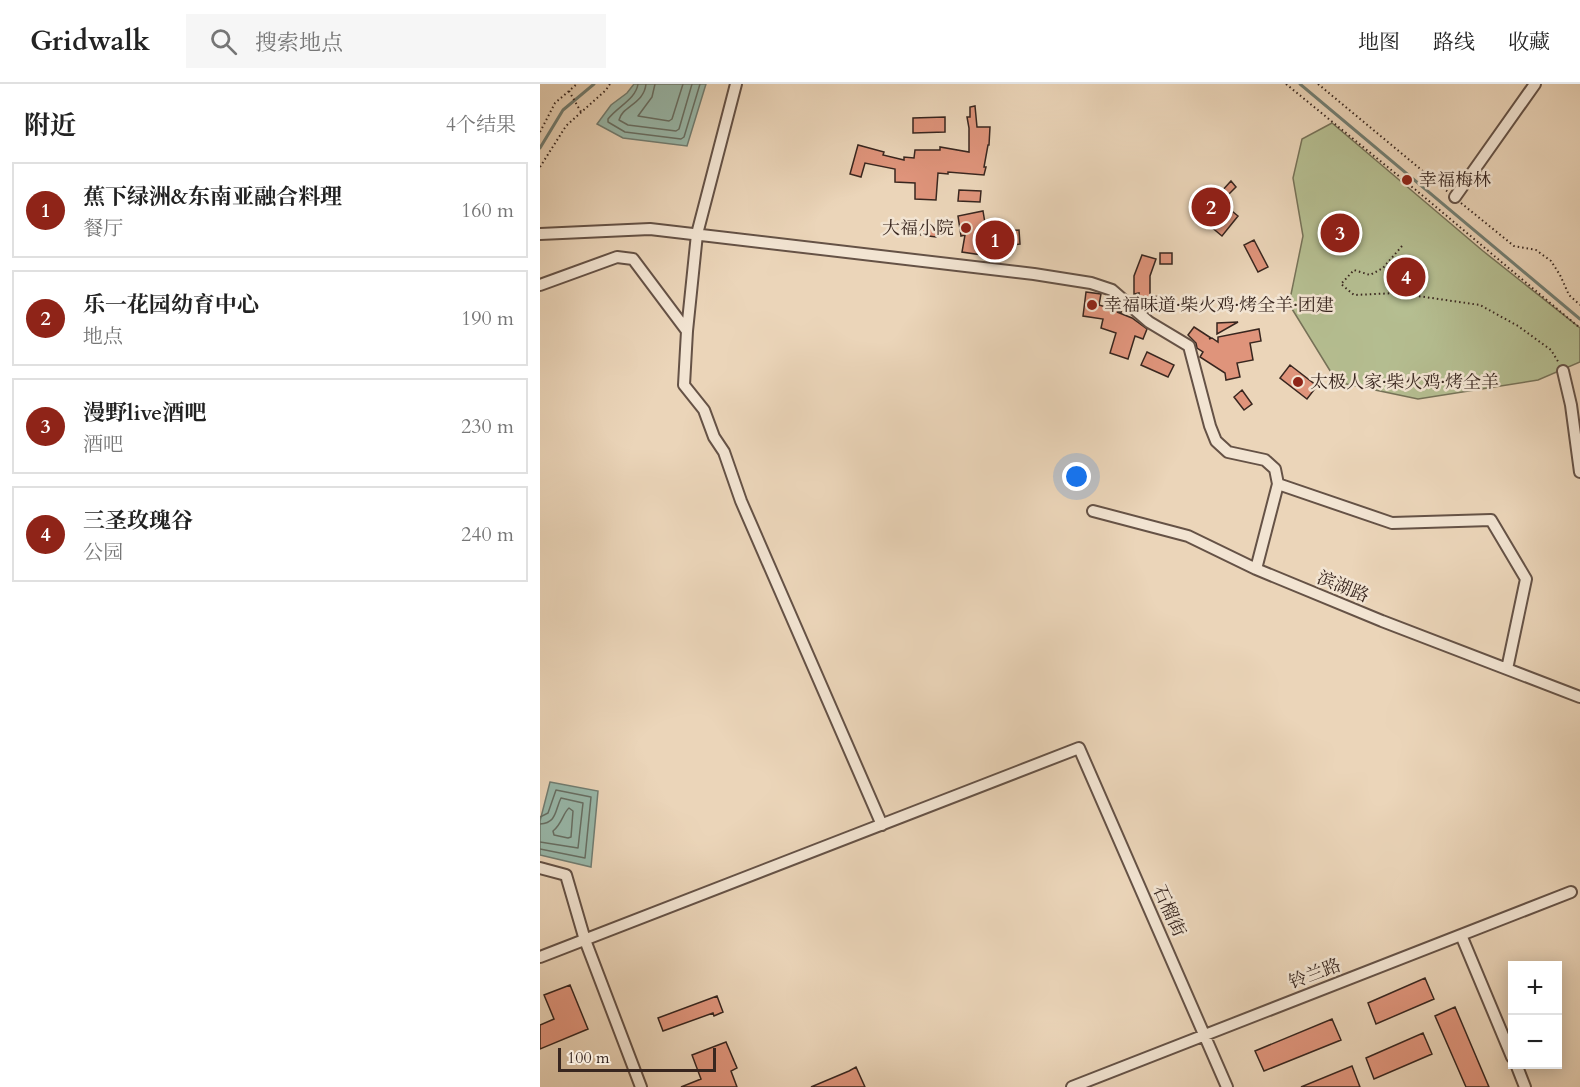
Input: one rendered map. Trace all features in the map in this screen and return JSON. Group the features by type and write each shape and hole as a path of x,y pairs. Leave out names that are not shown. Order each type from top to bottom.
{"street":[{"path":"540,957 882,825 741,501 724,452 714,436 704,410 684,385 687,331 698,234 736,84"},
{"path":"1455,198 1535,84"},
{"path":"540,234 650,229 1034,274 1091,283 1112,290 1149,322 1189,346 1216,441 1228,452 1265,460 1275,469 1278,484 1256,569"},
{"path":"540,285 617,257 633,259 687,331"},
{"path":"1563,371 1571,405 1580,472"},
{"path":"1278,484 1392,523 1491,520 1526,579 1507,669"},
{"name":"滨湖路","path":"1093,511 1188,536 1256,569 1382,621 1580,697"},
{"name":"石榴街","path":"882,825 1079,748 1227,1087"},
{"path":"540,868 566,875 585,940 641,1087"},
{"name":"铃兰路","path":"1072,1087 1571,892"},
{"path":"1461,935 1508,1047"},
{"path":"1518,1069 1525,1087"}],"path":[{"path":"540,132 555,103 578,84"},
{"path":"540,167 566,126 610,84"},
{"path":"1286,84 1418,191 1580,328"},
{"path":"568,91 581,112"},
{"path":"1402,246 1383,268 1370,275 1354,270 1341,284 1354,295 1398,293 1480,305 1518,326 1551,350 1563,371"}],"green space":[{"path":"1332,123 1483,251 1580,328 1580,362 1538,380 1418,399 1337,382 1289,304 1303,236 1293,178 1302,139"}],"water":[{"path":"634,84 706,84 687,146 623,138 597,124 611,105 627,93"},
{"path":"550,782 598,791 591,867 540,855 540,821"}],"building":[{"path":"975,106 977,127 990,127 984,175 938,173 936,200 915,199 915,183 895,182 895,169 865,163 861,177 850,174 858,145 904,160 904,157 914,158 915,150 940,150 940,147 969,152 967,117 970,117 970,107"},
{"path":"945,117 945,132 913,133 913,118"},
{"path":"1231,181 1236,187 1221,202 1238,216 1222,236 1192,211 1214,186 1221,192"},
{"path":"959,190 981,191 980,202 958,201"},
{"path":"983,211 986,229 998,227 999,232 1019,230 1020,244 1002,246 1003,251 982,255 962,252 965,235 961,236 958,216"},
{"path":"922,224 937,225 936,237 921,235"},
{"path":"1341,227 1346,235 1339,239 1334,231"},
{"path":"1254,240 1268,267 1258,272 1244,245"},
{"path":"1160,253 1172,253 1172,264 1160,264"},
{"path":"1142,255 1156,259 1150,276 1150,297 1161,296 1163,307 1145,309 1140,304 1139,293 1134,294 1134,276"},
{"path":"1086,292 1101,294 1099,305 1122,312 1117,312 1132,318 1147,329 1143,339 1135,336 1128,359 1110,353 1116,333 1101,328 1103,319 1083,316"},
{"path":"1238,322 1217,334 1217,323"},
{"path":"1194,327 1211,338 1209,339 1212,338 1218,342 1218,337 1259,329 1261,341 1250,343 1253,360 1237,363 1240,377 1226,380 1225,373 1200,357 1203,352 1197,348 1196,343 1188,335"},
{"path":"1147,352 1174,365 1168,377 1141,365"},
{"name":"太极人家·柴火鸡·烤全羊","path":"1290,365 1317,386 1307,399 1280,378"},
{"path":"1242,390 1252,404 1244,410 1234,397"},
{"path":"1425,978 1434,999 1376,1024 1368,1003"},
{"path":"570,985 588,1029 540,1049 540,1025 554,1019 544,995"},
{"path":"717,996 723,1012 714,1016 713,1013 663,1031 658,1018"},
{"path":"1455,1007 1489,1087 1466,1087 1435,1016"},
{"path":"1332,1019 1341,1040 1264,1071 1255,1051"},
{"path":"1423,1033 1432,1054 1374,1079 1366,1058"},
{"path":"726,1042 737,1068 731,1071 737,1087 681,1087 701,1079 692,1055"},
{"path":"1352,1066 1360,1087 1301,1087"},
{"path":"856,1067 865,1087 811,1087 849,1071"}],"waterway":[{"path":"540,148 563,110 594,84"},
{"path":"1300,84 1580,319"}],"place":[{"name":"幸福梅林","path":"1407,180"},
{"name":"乐一花园幼育中心","path":"1211,207"},
{"name":"大福小院","path":"966,228"},
{"name":"漫野live酒吧","path":"1340,233"},
{"name":"蕉下绿洲&东南亚融合料理","path":"995,240"},
{"name":"三圣玫瑰谷","path":"1406,277"},
{"name":"幸福味道·柴火鸡·烤全羊·团建","path":"1092,305"},
{"name":"太极人家·柴火鸡·烤全羊","path":"1298,382"}]}
